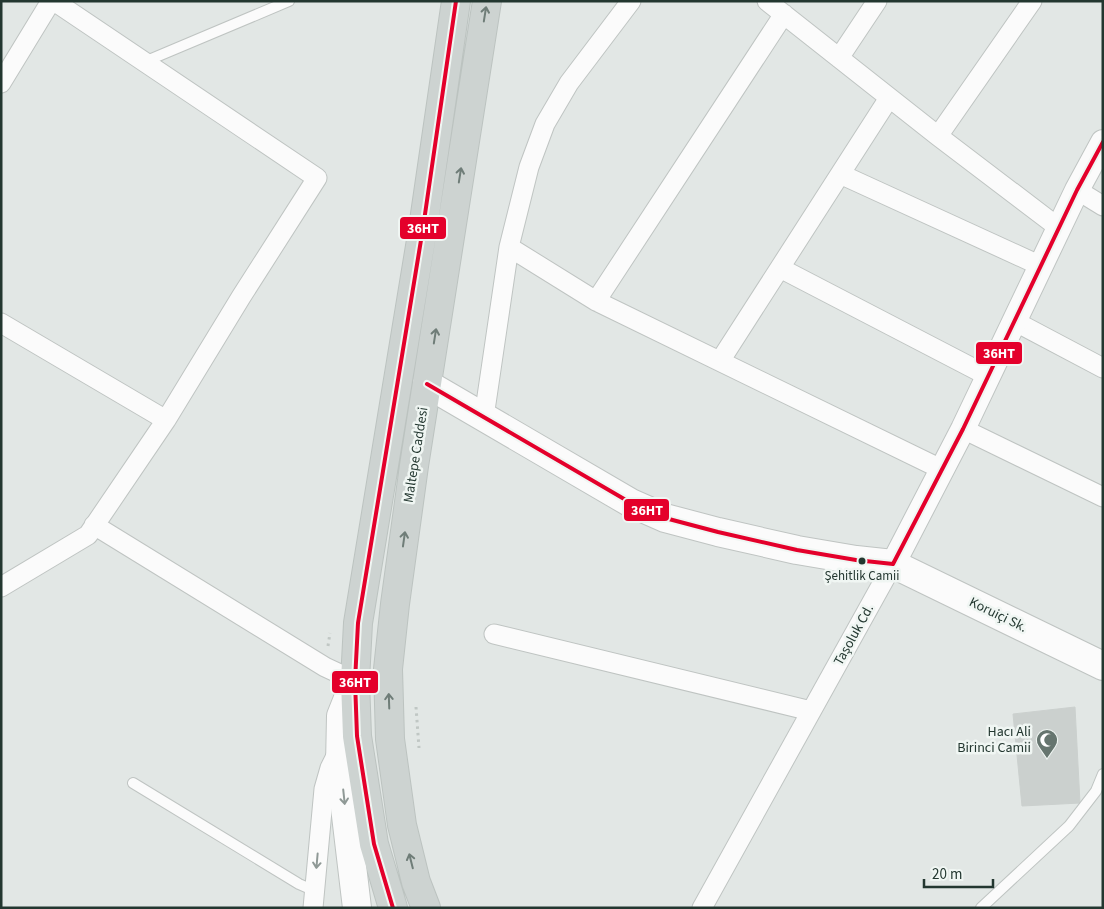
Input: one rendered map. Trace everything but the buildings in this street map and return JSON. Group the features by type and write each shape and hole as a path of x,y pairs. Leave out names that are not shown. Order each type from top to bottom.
{"main road":[{"path":"393,908 374,844 358,746 355,681 358,623 421,238 456,1"},
{"name":"Maltepe Caddesi","path":"426,908 416,882 402,825 390,739 388,669 394,604 486,1"},
{"name":"Koruiçi Sk.","path":"427,384 631,503 665,518 797,550 893,564 1103,666"},
{"path":"355,681 342,716 340,765 357,908"}],"street":[{"path":"1,83 52,1 316,178 240,297 166,420 88,535 1,587"},
{"path":"484,417 509,247 529,168 545,124 569,83 631,1"},
{"path":"767,1 889,98 1059,228"},
{"path":"839,58 878,1"},
{"path":"938,136 1032,1"},
{"path":"596,301 784,14"},
{"path":"720,361 889,98"},
{"name":"Taşoluk Cd.","path":"702,908 893,564 943,470 1077,190 1103,142"},
{"path":"840,174 1041,266"},
{"path":"1077,190 1103,206"},
{"path":"509,247 596,301 943,470"},
{"path":"780,268 988,376"},
{"path":"1014,321 1103,368"},
{"path":"1,323 166,420"},
{"path":"963,429 1103,497"},
{"path":"94,525 325,667 355,681"},
{"path":"494,634 811,711"},
{"path":"314,899 324,790 330,768 341,746"}],"lane":[{"path":"144,62 289,1"},
{"path":"980,908 1068,826 1096,791 1103,774"},
{"path":"133,783 299,884 314,899"}],"path":[{"path":"416,699 419,754"}],"transit line":[{"name":"36HT","path":"393,908 374,844 357,736 355,681 358,623 423,228 456,1"},
{"name":"36HT","path":"893,564 963,429 1077,190 1103,142"},
{"name":"36HT","path":"427,384 631,503 665,518 797,550 893,564"}],"place":[{"name":"Şehitlik Camii","path":"862,561"},
{"name":"Hacı Ali Birinci Camii","path":"1047,759"}]}
